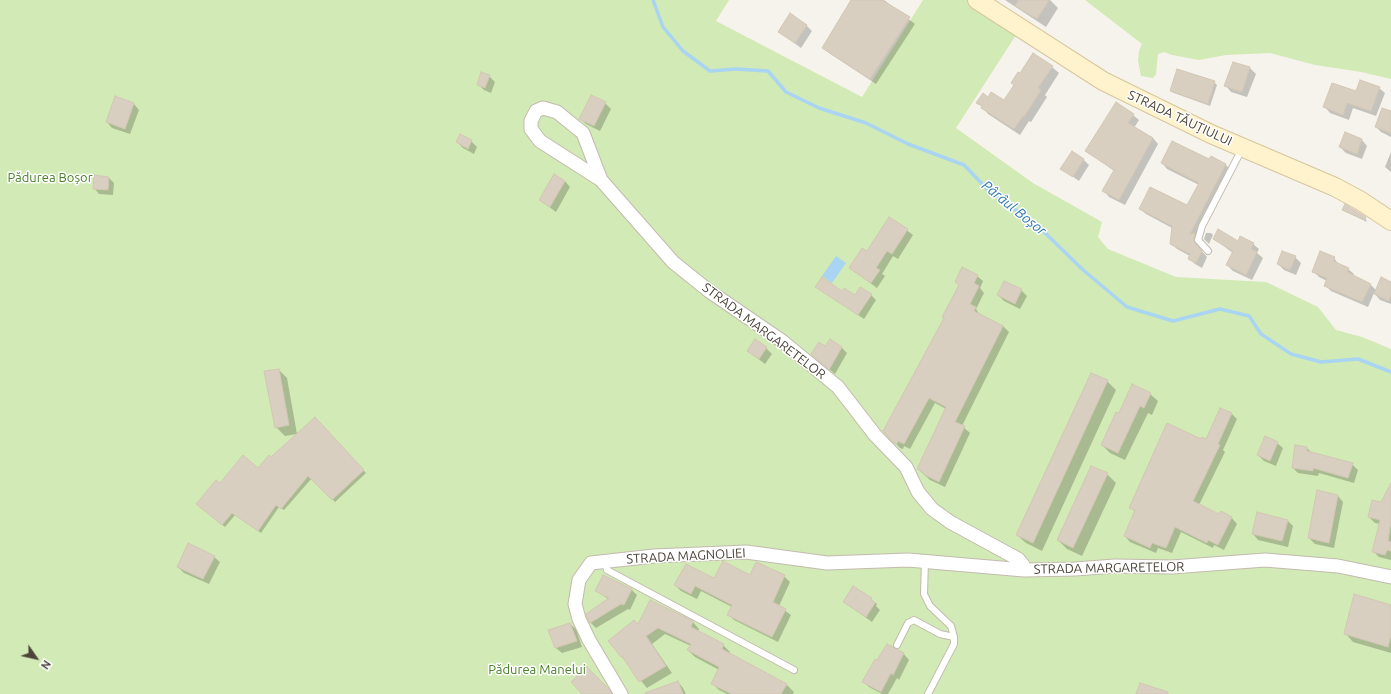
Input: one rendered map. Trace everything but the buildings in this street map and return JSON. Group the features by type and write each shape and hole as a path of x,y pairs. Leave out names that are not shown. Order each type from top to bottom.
{"main road":[{"name":"STRADA TĂUȚIULUI","path":"978,0 1103,81 1243,148 1335,187 1361,201 1391,221"}],"street":[{"name":"STRADA MARGARETELOR","path":"601,180 583,133 557,112 543,108 536,111 531,121 531,129 540,141 601,180 674,262 709,291 782,341 838,386 875,435 906,467 918,492 932,509 950,522 1018,559 1023,565 1024,570 1075,569 1115,566 1172,567 1271,560 1338,566 1391,577"},
{"name":"STRADA MAGNOLIEI","path":"622,694 589,640 579,619 575,604 579,580 591,562 654,556 746,552 827,563 925,561 1024,570"}],"lane":[{"path":"1208,251 1198,240 1202,226 1243,148"},
{"path":"605,561 607,570 794,670"},
{"path":"925,561 924,594 930,606 951,626 954,637 954,644 928,694"},
{"path":"897,645 908,624 914,620 940,634 954,637"}],"green space":[{"path":"0,0 729,0 716,21 862,97 923,0 969,0 1018,32 956,128 1033,183 1102,222 1098,237 1108,249 1176,277 1266,282 1318,307 1336,330 1362,337 1391,349 1391,694 0,694"},
{"path":"1085,0 1391,0 1391,79 1361,72 1315,65 1270,53 1226,55 1199,60 1164,52 1158,54 1156,74 1153,78 1141,76 1138,61 1139,51 1142,44"}],"water":[{"path":"836,256 846,263 832,283 822,276"}],"waterway":[{"name":"Pârâul Boșor","path":"653,0 663,27 683,51 710,71 736,69 768,71 786,92 819,108 866,123 908,144 964,165 988,190 1038,226 1082,269 1127,307 1173,321 1220,309 1249,316 1261,334 1291,354 1321,362 1358,359 1391,372"}],"park label":[{"name":"Pădurea Boșor","path":"50,178"},
{"name":"Pădurea Manelui","path":"537,670"}]}
